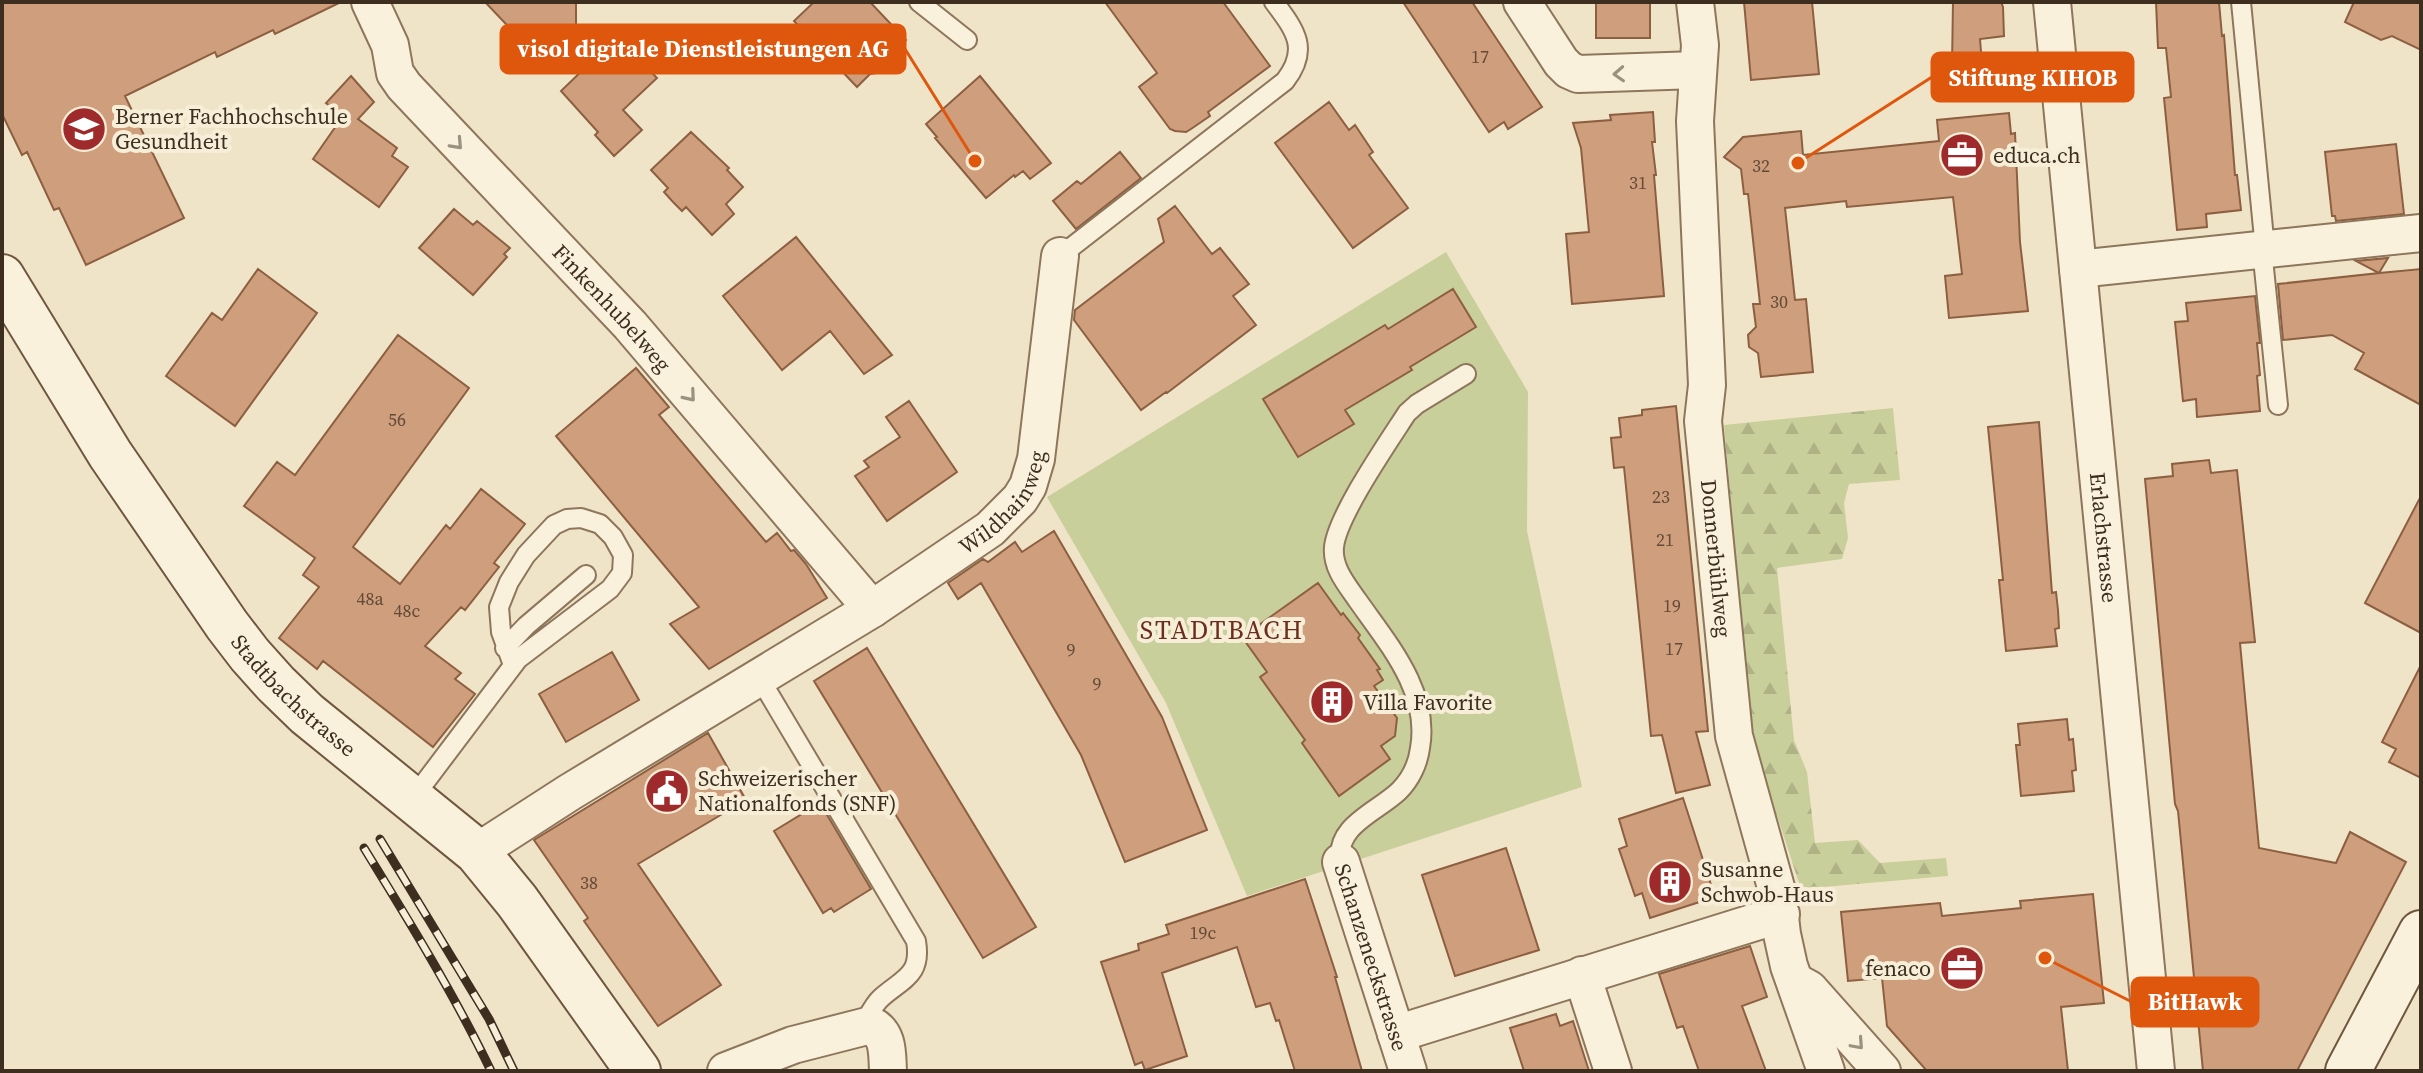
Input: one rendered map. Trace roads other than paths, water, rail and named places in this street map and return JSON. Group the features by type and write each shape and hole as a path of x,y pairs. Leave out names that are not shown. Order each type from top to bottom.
{"main road":[{"name":"Stadtbachstrasse","path":"2,277 110,454 250,655 307,714 477,852 517,901 638,1071"},
{"path":"2348,1071 2421,933"}],"street":[{"name":"Finkenhubelweg","path":"370,2 390,45 395,73 404,86 630,325 872,609"},
{"path":"1522,2 1561,62 1578,74 1697,70"},
{"name":"Donnerbühlweg","path":"1695,2 1700,45 1695,121 1707,385 1703,421 1731,712 1736,746 1777,891 1785,950 1826,1071"},
{"name":"Erlachstrasse","path":"2052,2 2156,1071"},
{"path":"2078,269 2421,233"},
{"name":"Wildhainweg","path":"477,852 872,609 990,529 1010,511 1028,486 1036,459 1060,256"},
{"name":"Schanzeneckstrasse","path":"1341,862 1408,1071"},
{"path":"1396,1034 1781,914"},
{"path":"1582,975 1613,1071"},
{"path":"1794,980 1809,989 1882,1071"},
{"path":"726,1071 793,1045 871,1025 882,1033 885,1040 888,1071"}],"lane":[{"path":"919,2 967,40"},
{"name":"Wildhainweg","path":"1060,256 1285,81 1295,64 1298,40 1294,29 1274,2"},
{"path":"2241,2 2278,405"},
{"name":"Schanzeneckstrasse","path":"1341,862 1340,847 1346,834 1400,790 1409,777 1420,753 1423,721 1399,658 1341,576 1334,556 1335,540 1348,510 1407,413 1466,374"},
{"path":"581,518 600,524 613,537 623,555 622,573 610,589 518,659 509,657 501,632 499,607 509,582 526,555 554,525 567,519 581,518"},
{"path":"413,798 509,657 526,626 586,575"},
{"path":"759,677 916,941 916,961 910,975 881,998 863,1026"}],"railway":[{"path":"380,839 489,1019 514,1071"},
{"path":"364,848 446,986 491,1071"}],"place":[{"name":"Berner Fachhochschule Gesundheit","path":"84,129"},
{"name":"educa.ch","path":"1962,155"},
{"name":"visol digitale Dienstleistungen AG","path":"975,161"},
{"name":"Stiftung KIHOB","path":"1798,163"},
{"name":"Villa Favorite","path":"1332,702"},
{"name":"Schweizerischer Nationalfonds (SNF)","path":"667,791"},
{"name":"Susanne Schwob-Haus","path":"1670,882"},
{"name":"BitHawk","path":"2045,958"},
{"name":"fenaco","path":"1962,968"}],"district":[{"name":"STADTBACH","path":"1222,630"}]}
